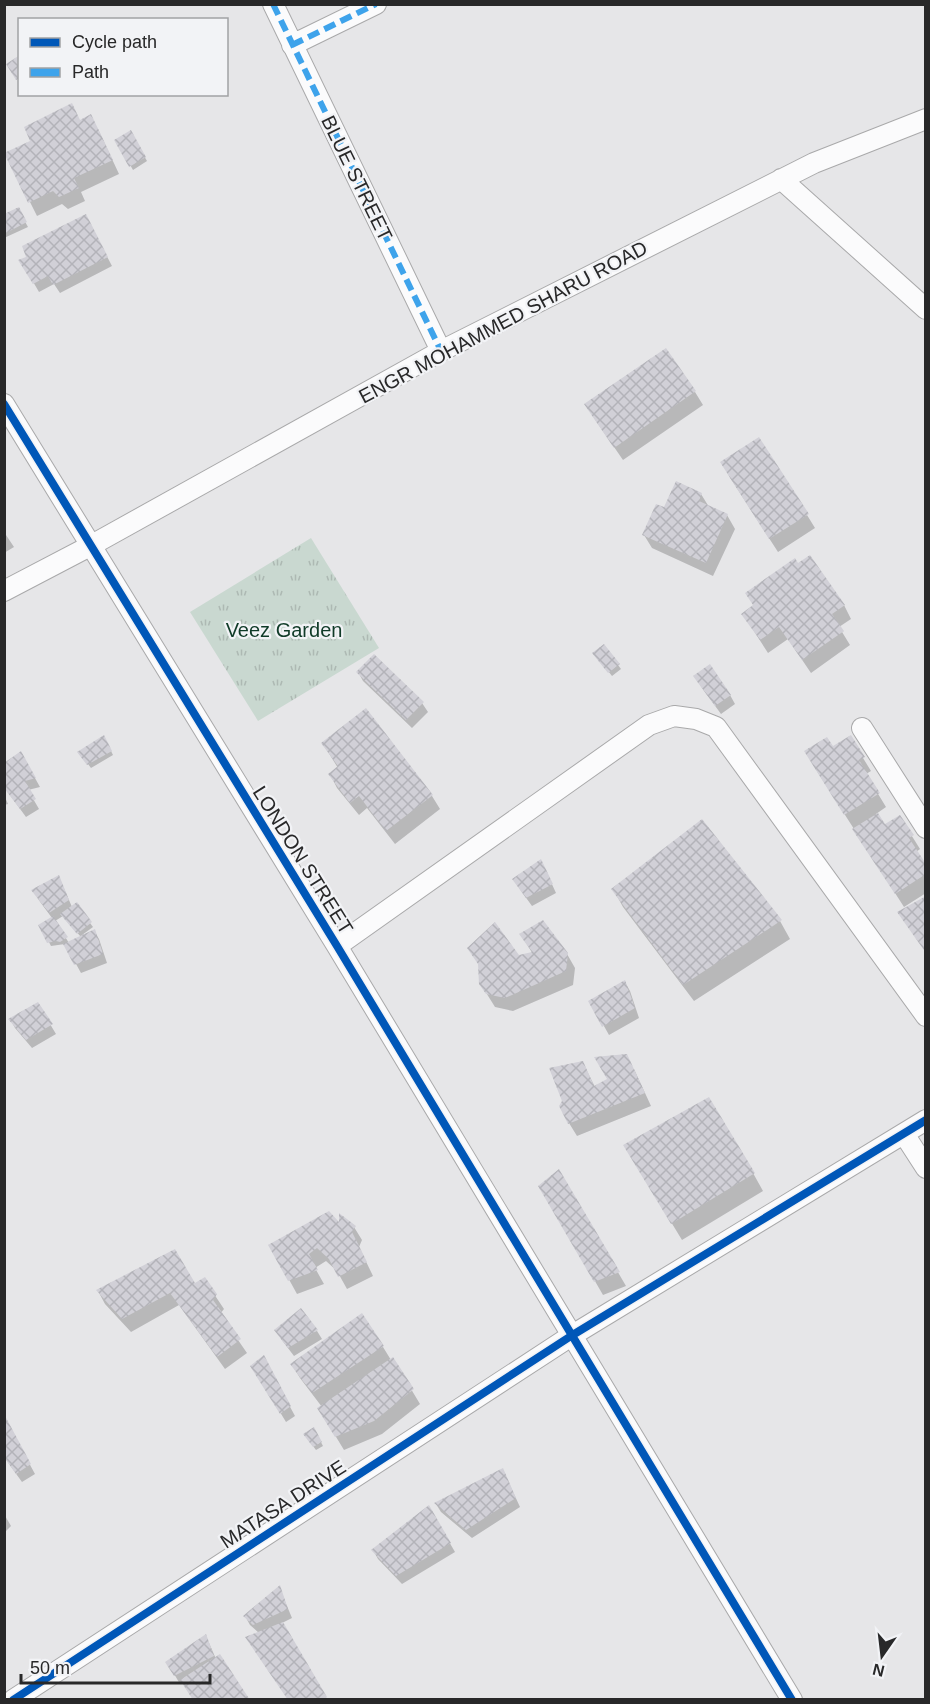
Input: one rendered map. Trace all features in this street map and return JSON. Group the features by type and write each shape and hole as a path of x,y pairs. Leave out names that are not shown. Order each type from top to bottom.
{"street":[{"name":"BLUE STREET","path":"273,4 441,351"},
{"path":"292,45 376,4"},
{"name":"ENGR MOHAMMED SHARU ROAD","path":"4,591 90,546 441,351 814,163 926,119"},
{"path":"781,179 926,309"},
{"name":"LONDON STREET","path":"4,405 337,946 792,1700"},
{"path":"337,946 649,725 674,716 696,719 716,727 926,1016"},
{"path":"862,728 926,828"},
{"name":"MATASA DRIVE","path":"13,1700 571,1336 926,1120"},
{"path":"904,1134 926,1168"}],"green space":[{"name":"Veez Garden","path":"311,538 379,648 258,721 190,612"}],"building":[{"path":"18,56 18,79 16,80 6,64"},
{"path":"72,103 80,120 91,114 113,160 74,178 79,188 59,197 53,191 28,203 4,153 30,141 24,127"},
{"path":"131,130 146,157 129,167 114,140"},
{"path":"19,207 27,222 4,234 4,214"},
{"path":"86,214 108,257 53,285 48,276 33,284 18,260 26,257 22,246"},
{"path":"666,348 696,391 614,448 584,404"},
{"path":"759,437 809,514 769,539 720,462"},
{"path":"676,481 702,493 699,501 728,514 706,563 642,535 656,504 664,507"},
{"path":"810,555 845,605 832,614 844,631 802,660 779,627 760,640 741,614 753,605 745,593 795,558 798,563"},
{"path":"604,644 620,664 608,673 592,653"},
{"path":"374,654 424,702 406,720 356,672"},
{"path":"710,664 731,695 715,706 693,676"},
{"path":"366,708 433,795 386,831 359,796 350,803 328,774 338,766 321,743"},
{"path":"104,735 112,751 87,765 77,752"},
{"path":"851,735 865,757 859,760 880,793 844,815 804,751 827,737 833,746"},
{"path":"21,751 36,778 25,781 36,799 20,809 4,788 4,763"},
{"path":"878,813 885,824 900,815 914,835 909,838 926,864 926,874 895,894 852,829"},
{"path":"702,819 782,920 683,985 611,889"},
{"path":"541,859 553,884 526,898 512,879"},
{"path":"59,875 69,900 49,913 31,890"},
{"path":"926,896 926,953 897,912"},
{"path":"77,902 92,922 77,934 60,914"},
{"path":"53,916 68,937 60,942 47,943 38,925"},
{"path":"543,920 568,953 566,971 505,998 486,994 479,984 478,964 467,948 495,922 519,955 532,952 519,934"},
{"path":"95,929 103,954 74,965 63,944"},
{"path":"625,980 635,1008 602,1027 588,1001"},
{"path":"38,1002 53,1024 26,1040 8,1019"},
{"path":"627,1054 645,1093 568,1124 559,1106 562,1101 549,1068 583,1061 594,1086 607,1079 594,1057"},
{"path":"709,1097 755,1173 671,1224 623,1145"},
{"path":"559,1169 620,1272 594,1282 538,1186"},
{"path":"329,1211 339,1222 339,1213 356,1226 352,1232 367,1262 338,1277 329,1259 317,1248 309,1254 318,1270 288,1281 268,1245"},
{"path":"175,1249 195,1283 205,1277 217,1294 213,1300 241,1339 217,1357 170,1293 122,1319 96,1290"},
{"path":"301,1308 318,1330 288,1348 274,1330"},
{"path":"362,1313 384,1346 312,1393 290,1364"},
{"path":"264,1355 291,1406 280,1414 250,1366"},
{"path":"393,1357 414,1389 374,1421 335,1437 317,1408"},
{"path":"4,1414 31,1464 16,1474 4,1457"},
{"path":"314,1427 322,1442 313,1447 303,1434"},
{"path":"503,1468 516,1498 466,1530 434,1503"},
{"path":"429,1505 451,1543 396,1576 371,1550"},
{"path":"280,1585 288,1609 253,1625 243,1616"},
{"path":"283,1622 327,1697 324,1700 288,1700 245,1637"},
{"path":"206,1634 214,1656 174,1676 165,1662"},
{"path":"220,1654 250,1700 193,1700 180,1680"}],"marked path":[{"path":"273,4 441,351"},
{"path":"292,45 376,4"}],"cycle path":[{"path":"4,404 337,946 792,1700"},
{"path":"13,1700 571,1336 926,1120"}]}
